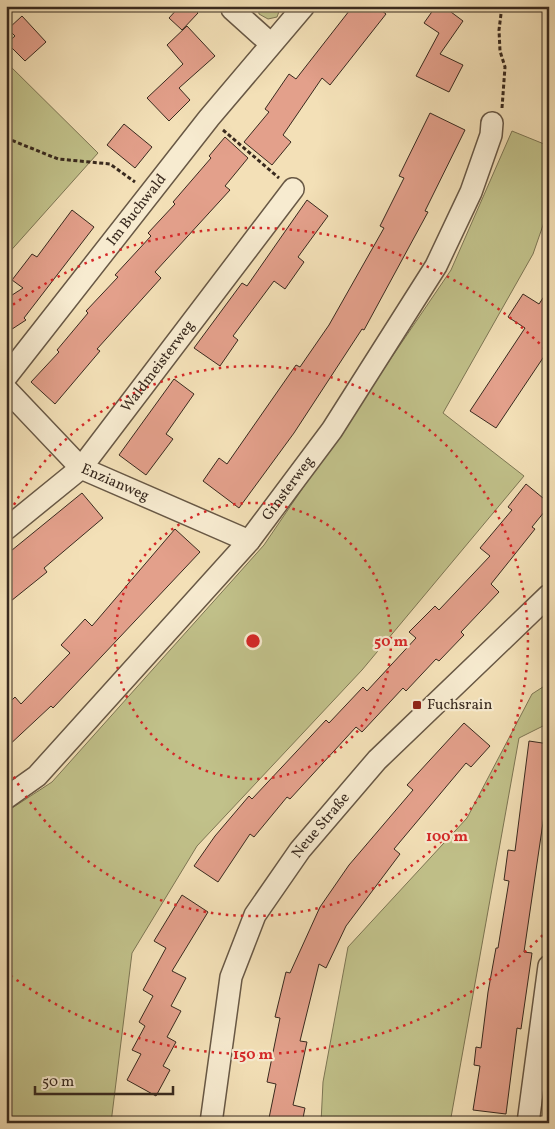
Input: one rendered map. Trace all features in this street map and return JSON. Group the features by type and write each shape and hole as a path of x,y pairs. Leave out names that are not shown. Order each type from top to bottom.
{"street":[{"name":"Im Buchwald","path":"6,376 152,194 209,118 304,6"},
{"path":"231,7 271,44"},
{"name":"Ginsterweg","path":"6,798 37,776 249,542 332,430 436,266 471,192 491,135 492,124"},
{"name":"Waldmeisterweg","path":"6,529 81,468 293,190"},
{"name":"Enzianweg","path":"6,389 81,468 249,542"},
{"name":"Neue Straße","path":"211,1123 231,977 254,915 300,850 377,760 548,596"},
{"path":"528,1123 549,966"}],"path":[{"path":"492,124 501,125 505,73 499,30 502,6"},
{"path":"209,118 293,190"},
{"path":"6,138 58,158 110,164 152,194"}],"green space":[{"path":"258,6 281,6 277,17 268,19 259,14"},
{"path":"6,62 98,153 6,256"},
{"path":"512,131 549,146 549,208 533,254 443,413 524,476 362,670 197,846 132,953 111,1123 6,1123 6,812 52,782 264,545 451,270"},
{"path":"549,683 549,723 519,738 450,1123 321,1123 323,1082 348,947 467,818 532,694"}],"building":[{"path":"180,6 191,6 198,13 182,30 169,18"},
{"path":"353,6 376,6 386,14 330,85 322,78 283,135 291,142 272,165 244,142 269,112 265,109 289,74 296,79"},
{"path":"436,6 443,6 463,21 440,54 463,65 449,92 416,76 439,33 424,23"},
{"path":"22,16 46,42 25,61 7,43 15,36 8,29"},
{"path":"187,26 215,56 179,88 190,100 169,121 147,98 183,64 167,45"},
{"path":"430,113 465,130 425,211 428,212 364,330 362,329 294,433 239,508 203,481 219,458 227,464 296,365 300,367 329,325 384,228 380,226 404,178 399,176"},
{"path":"124,124 152,147 135,168 107,145"},
{"path":"225,137 248,158 225,186 230,190 155,272 161,278 97,349 100,351 55,404 31,382 59,352 57,350 88,313 86,311 118,277 115,275 151,236 148,233 175,204 173,202 211,158 209,156"},
{"path":"307,200 328,216 298,257 304,262 285,289 274,281 233,336 238,340 220,366 194,348 242,283 247,286"},
{"path":"72,210 94,227 24,318 26,320 6,333 6,299 23,288 12,280 32,254 37,257"},
{"path":"549,289 549,349 496,428 470,411 525,328 508,317 523,294 539,304"},
{"path":"174,379 194,394 166,434 173,439 146,475 119,455"},
{"path":"526,484 549,503 549,506 532,527 535,529 491,584 499,592 461,632 464,635 439,661 436,659 406,691 403,688 362,732 356,727 290,799 287,797 254,837 250,834 218,882 194,866 215,836 249,796 252,799 326,720 329,723 363,687 367,691 416,638 409,632 435,606 439,610 490,556 480,548 512,510 508,507"},
{"path":"82,493 103,518 44,568 47,572 6,605 6,555"},
{"path":"175,529 200,552 53,708 51,706 6,748 6,706 15,697 21,704 70,653 61,645 85,619 92,626"},
{"path":"464,723 490,746 471,767 466,763 394,849 400,854 346,926 326,968 319,964 300,1041 307,1042 293,1105 305,1108 302,1123 268,1123 276,1084 267,1082 280,1018 275,1017 286,972 290,973 320,907 349,865 413,790 407,785"},
{"path":"529,741 549,744 549,803 546,802 524,952 532,953 521,1029 517,1028 506,1114 473,1110 480,1066 474,1065 476,1047 481,1048 488,992 496,948 498,948 509,881 504,880 508,850 515,851"},
{"path":"182,895 208,912 172,971 186,978 171,1006 181,1011 167,1037 176,1042 163,1066 170,1070 156,1096 127,1080 141,1054 132,1050 145,1026 139,1022 153,996 143,990 166,948 154,941"}],"place":[{"name":"Fuchsrain","path":"417,705"}]}
